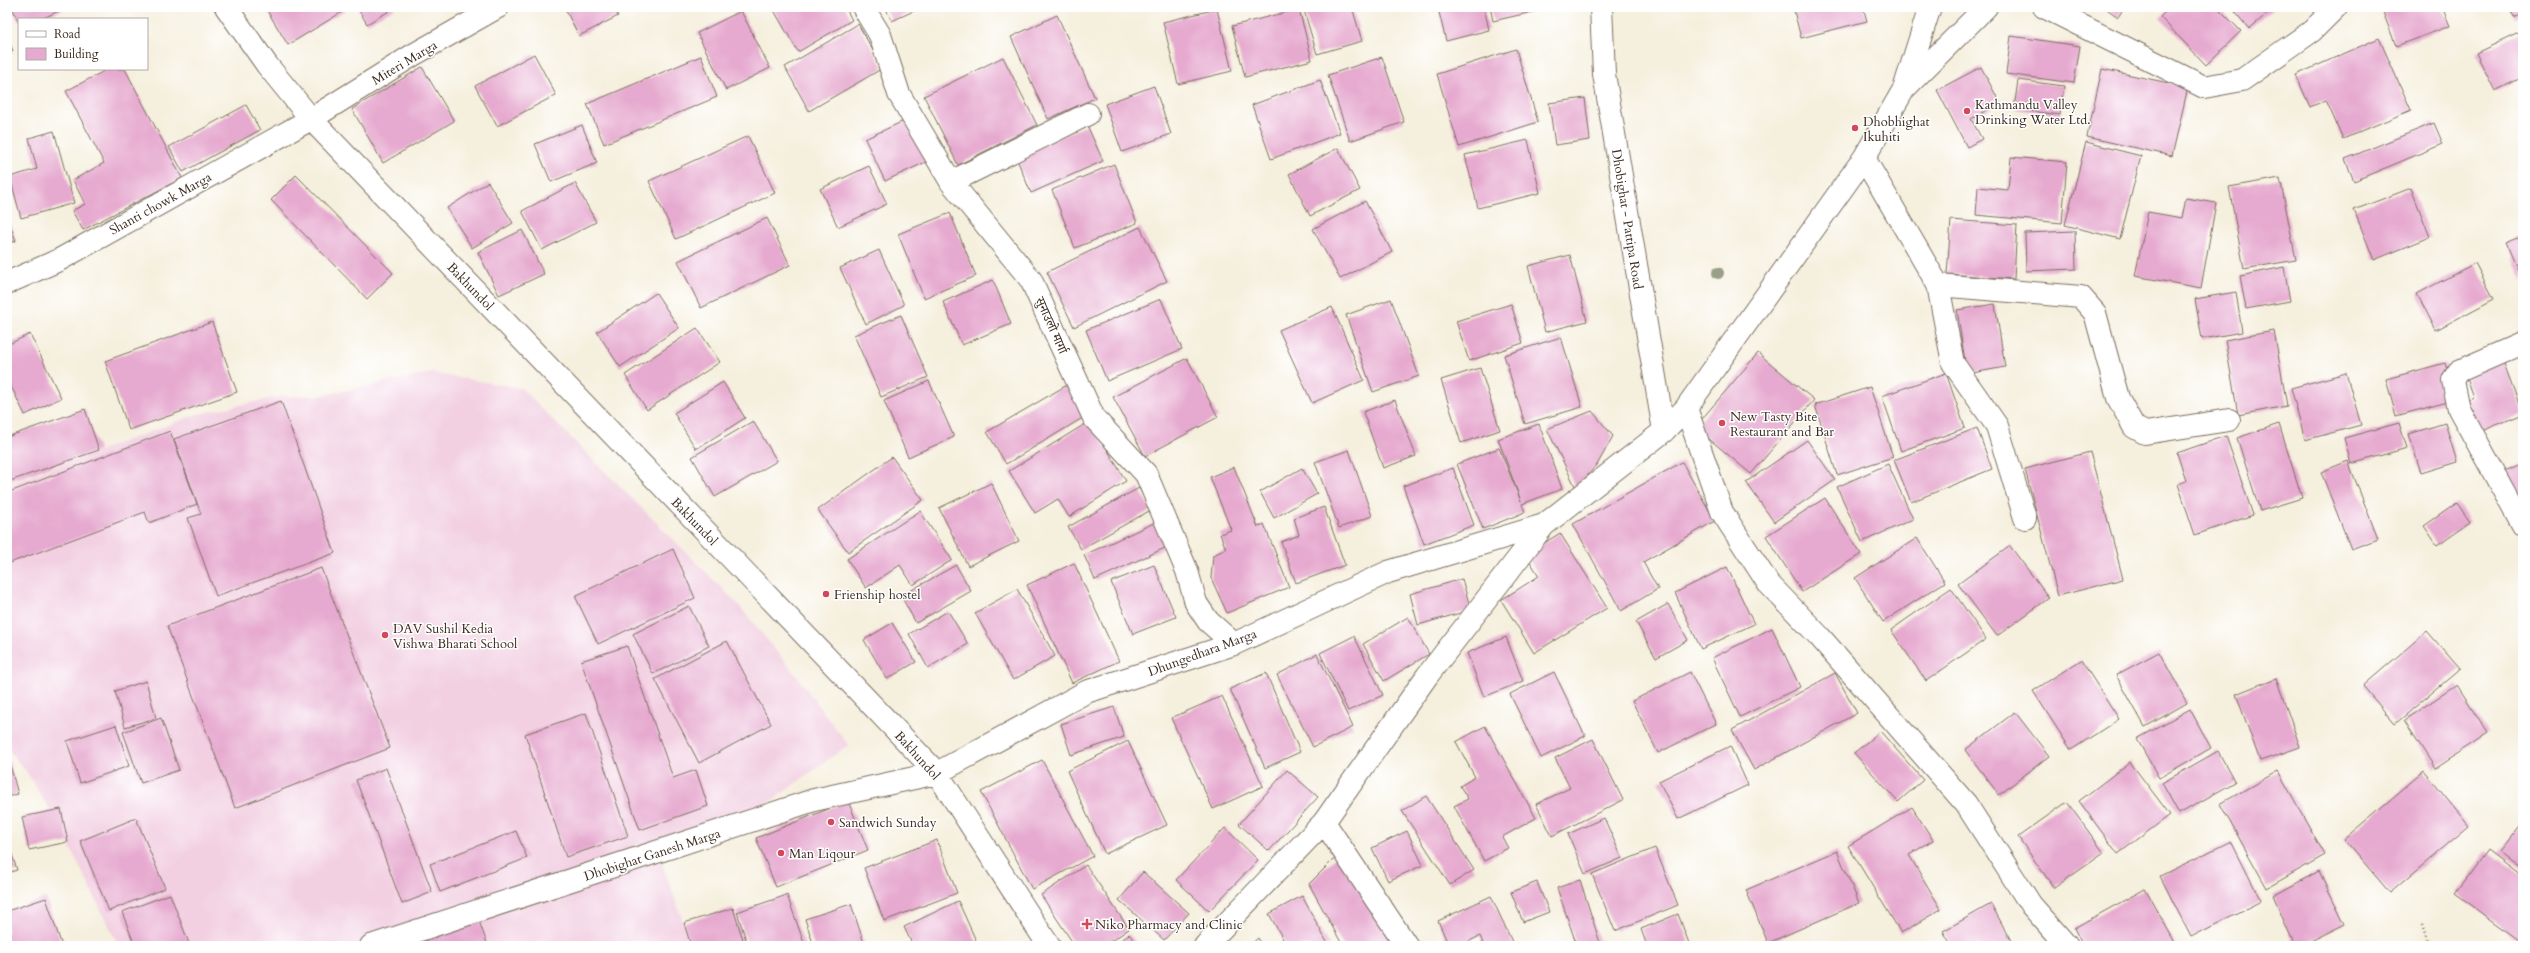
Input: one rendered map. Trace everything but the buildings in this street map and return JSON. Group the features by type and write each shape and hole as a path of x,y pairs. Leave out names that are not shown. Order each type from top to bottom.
{"street":[{"name":"Bakhundol","path":"226,7 267,65 311,119 937,773 1049,946"},
{"name":"Miteri Marga","path":"311,119 413,55 498,7"},
{"name":"सुनाउलो मार्गा","path":"863,7 880,35 899,94 951,182 1032,280 1094,418 1146,474 1187,571 1196,603 1208,621 1234,644"},
{"name":"Dhobighat - Pattipa Road","path":"1601,7 1604,74 1664,431"},
{"path":"1205,946 1324,822 1427,676 1544,525 1664,431 1686,408 1864,158 1904,89 1930,7"},
{"path":"1904,89 1986,7"},
{"path":"2044,7 2204,87 2242,80 2312,31 2336,7"},
{"path":"951,182 1088,114"},
{"name":"Shanti chowk Marga","path":"7,283 59,260 311,119"},
{"path":"1864,158 1938,285 1954,363 1997,426 2025,518"},
{"path":"1938,285 2080,297 2095,313 2118,398 2134,426 2145,433 2229,420"},
{"path":"2523,343 2459,371 2453,380 2459,409 2523,526"},
{"path":"1686,408 1722,512 1768,583 1819,636 1966,804 2031,905 2067,946"},
{"name":"Dhungedhara Marga","path":"937,773 1086,692 1234,644 1388,572 1544,525"},
{"name":"Dhobighat Ganesh Marga","path":"371,946 814,800 937,773"},
{"path":"1324,822 1407,946"}],"path":[{"path":"2422,924 2429,946"}],"shaded area":[{"name":"DAV Sushil Kedia Vishwa Bharati School","path":"431,373 521,388 735,601 792,670 848,745 770,802 657,849 692,946 119,946 60,827 28,774 7,748 7,485 198,414 283,396 319,396"}],"place":[{"name":"Kathmandu Valley Drinking Water Ltd.","path":"1967,111"},
{"name":"Dhobhighat Ikuhiti","path":"1855,128"},
{"name":"New Tasty Bite Restaurant and Bar","path":"1722,423"},
{"name":"Frienship hostel","path":"826,594"},
{"name":"DAV Sushil Kedia Vishwa Bharati School","path":"385,635"},
{"name":"Sandwich Sunday","path":"831,822"},
{"name":"Man Liqour","path":"781,853"},
{"name":"Niko Pharmacy and Clinic","path":"1087,924"}]}
